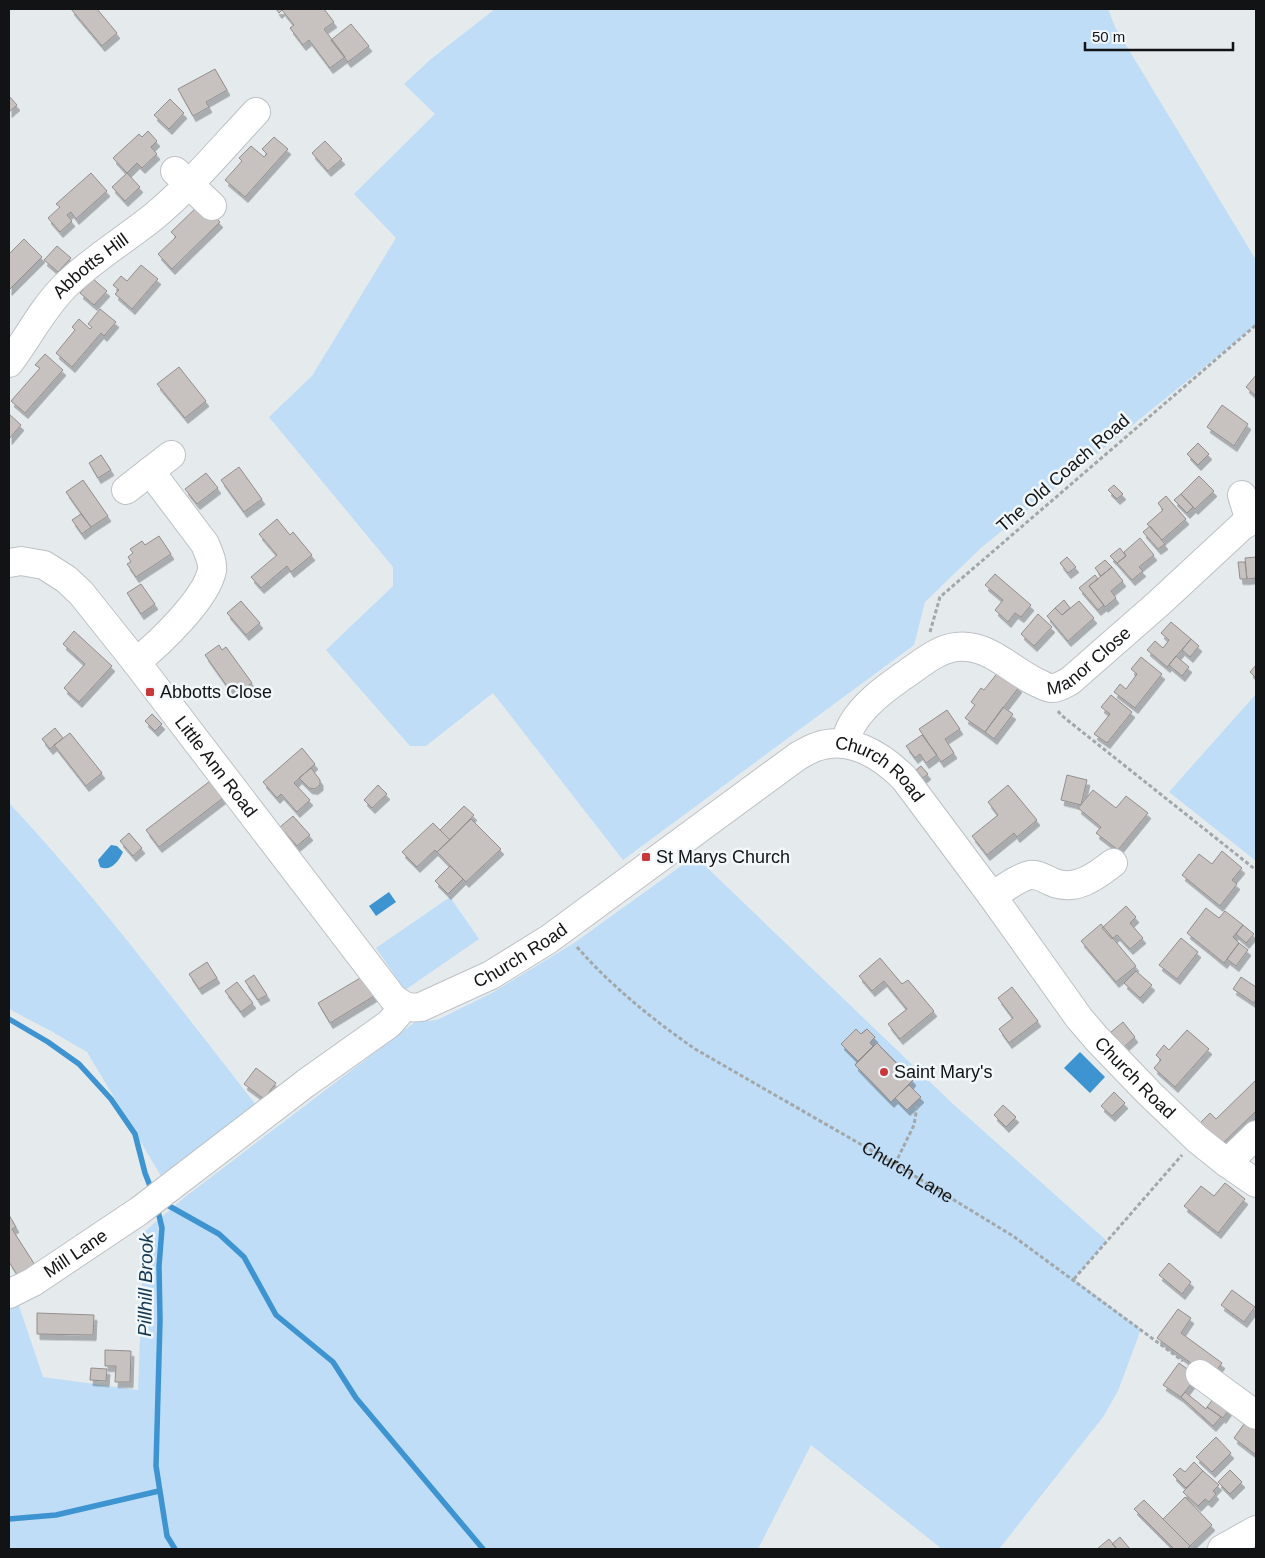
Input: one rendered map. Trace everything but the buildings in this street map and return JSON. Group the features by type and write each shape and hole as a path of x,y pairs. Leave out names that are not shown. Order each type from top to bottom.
{"street":[{"name":"Abbotts Hill","path":"9,363 38,318 64,287 101,255 152,218 182,177 256,112"},
{"path":"182,177 212,206"},
{"path":"126,490 161,463 205,544 212,568 208,582 170,632 136,662"},
{"name":"Manor Close","path":"844,744 852,724 866,706 885,689 946,649 965,646 985,651 1002,660 1029,679 1047,687 1054,688 1070,681 1159,603 1242,526 1253,520 1242,495"},
{"name":"Little Ann Road","path":"9,563 21,561 44,565 66,579 81,593 393,998 403,1006"},
{"name":"Church Road","path":"403,1006 411,1008 421,1007 491,975 564,928 798,756 815,747 844,744 878,755 904,778 1097,1039 1149,1094 1197,1138 1227,1163 1256,1183"},
{"path":"992,896 1026,866 1036,875 1061,886 1069,886 1090,879 1112,863"},
{"name":"Mill Lane","path":"9,1294 33,1282 139,1211 306,1083 388,1024 403,1006"},
{"path":"1227,1163 1256,1135"},
{"path":"1200,1374 1256,1416"}],"path":[{"name":"The Old Coach Road","path":"922,664 940,597 1256,325"},
{"path":"1054,688 1054,704 1061,715 1256,870"},
{"name":"Church Lane","path":"564,928 574,943 599,970 669,1031 710,1058 895,1164 1013,1236 1074,1279 1200,1374"},
{"path":"895,1164 914,1125 917,1106"},
{"path":"1074,1279 1197,1138"}],"shaded area":[{"path":"495,9 1108,9 1115,27 1256,260 1256,325 982,547 925,602 914,645 623,860 493,693 426,746 410,746 326,650 393,586 393,567 269,417 312,376 396,238 354,194 435,114 404,84 431,59"},
{"path":"1256,694 1256,861 1169,792"},
{"path":"9,803 105,913 256,1105 161,1176 87,1052 9,1009"},
{"path":"695,856 953,1104 1107,1241 1074,1279 1141,1329 1118,1391 1103,1417 999,1549 942,1549 811,1445 758,1549 9,1549 9,1307 19,1306 43,1377 138,1390 144,1232 185,1197 415,1022 437,1020 492,993 574,943"},
{"path":"450,897 479,939 405,990 376,948"}],"water":[{"path":"111,845 117,846 123,852 110,867 100,867 98,860"},
{"path":"389,892 396,902 376,916 369,906"},
{"path":"1080,1052 1105,1077 1090,1093 1064,1068"}],"waterway":[{"name":"Pillhill Brook","path":"9,1019 48,1042 79,1064 111,1099 135,1134 145,1173 152,1191"},
{"path":"162,1202 219,1234 244,1257 276,1315 333,1362 356,1398 483,1549"},
{"name":"Pillhill Brook","path":"157,1207 162,1228 159,1266 160,1320 156,1466 167,1536 175,1549"},
{"path":"9,1519 56,1515 159,1491"}],"place":[{"name":"Abbotts Close","path":"150,692"},
{"name":"St Marys Church","path":"646,857"},
{"name":"Saint Mary's","path":"884,1072"}]}
